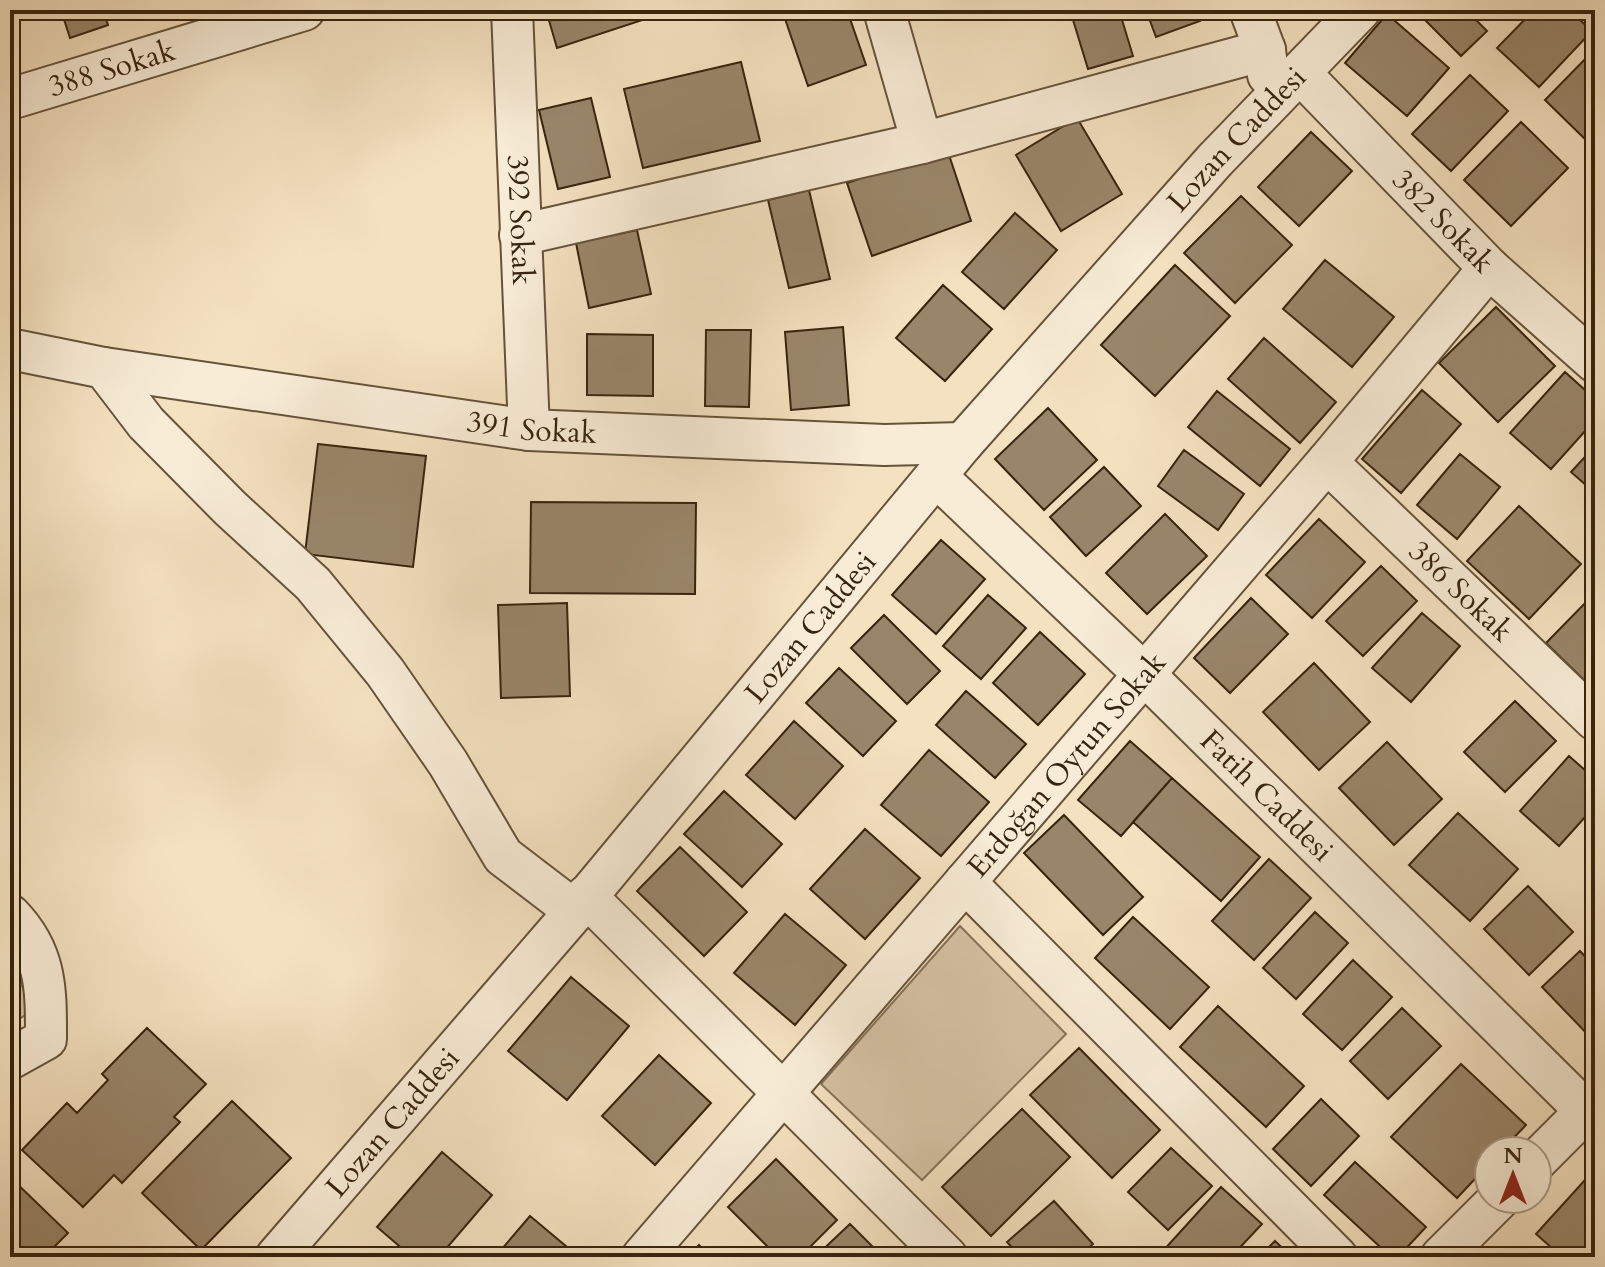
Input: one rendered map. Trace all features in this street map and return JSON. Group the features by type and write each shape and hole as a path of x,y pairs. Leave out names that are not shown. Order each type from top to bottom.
{"street":[{"name":"388 Sokak","path":"10,99 304,10"},
{"name":"392 Sokak","path":"512,10 529,430"},
{"path":"884,10 922,143"},
{"path":"1250,10 1265,50 1270,104"},
{"name":"Lozan Caddesi","path":"276,1257 580,904 963,443 1215,160 1360,10"},
{"path":"520,235 922,143 1265,50"},
{"name":"382 Sokak","path":"1300,73 1489,268 1595,362"},
{"name":"Erdoğan Oytun Sokak","path":"642,1257 1327,462 1489,268"},
{"name":"391 Sokak","path":"10,349 104,368 529,430 884,445 963,443"},
{"path":"104,368 146,423 230,508 313,584 385,672 448,763 503,856 580,904 782,1094 947,1257"},
{"name":"386 Sokak","path":"1327,462 1595,720"},
{"name":"Fatih Caddesi","path":"936,476 1144,674 1592,1111"},
{"path":"965,882 1337,1257"},
{"path":"10,915 34,946 46,987 46,1039 10,1059"},
{"path":"1553,1146 1592,1111"},
{"path":"1441,1257 1483,1215"}],"shaded area":[{"path":"960,926 1066,1034 922,1180 821,1084"},
{"path":"10,967 19,975 30,1012 10,1025"}],"building":[{"path":"61,10 103,10 108,25 70,38"},
{"path":"546,10 666,10 667,12 557,48"},
{"path":"782,10 847,10 866,65 808,86"},
{"path":"1070,10 1119,10 1133,56 1088,69"},
{"path":"1146,10 1196,10 1200,21 1156,37"},
{"path":"1415,10 1466,10 1487,31 1461,56"},
{"path":"1534,10 1569,10 1592,31 1539,87 1497,48"},
{"path":"1387,14 1449,68 1407,116 1345,63"},
{"path":"1595,49 1595,133 1587,141 1545,100"},
{"path":"741,62 760,141 643,168 624,89"},
{"path":"1470,75 1508,111 1451,171 1412,134"},
{"path":"591,98 610,177 558,189 539,110"},
{"path":"1077,118 1122,194 1061,231 1016,155"},
{"path":"1521,122 1568,168 1511,226 1464,180"},
{"path":"1311,132 1352,171 1299,226 1258,187"},
{"path":"947,149 971,221 872,256 847,183"},
{"path":"809,190 830,279 789,288 768,200"},
{"path":"1241,196 1292,245 1235,303 1184,253"},
{"path":"1015,213 1057,250 1004,309 962,272"},
{"path":"637,230 651,294 589,308 576,243"},
{"path":"1325,260 1394,317 1352,367 1283,309"},
{"path":"1175,265 1230,316 1155,396 1101,345"},
{"path":"943,285 992,329 945,381 896,338"},
{"path":"1496,307 1555,366 1498,422 1439,363"},
{"path":"843,327 849,405 791,410 785,332"},
{"path":"706,330 751,330 749,407 705,406"},
{"path":"587,334 653,335 653,396 587,395"},
{"path":"1264,338 1336,402 1300,443 1228,379"},
{"path":"1565,372 1595,399 1595,420 1551,469 1510,433"},
{"path":"1422,390 1461,424 1401,493 1362,459"},
{"path":"1217,391 1290,449 1260,486 1188,427"},
{"path":"1048,408 1097,460 1044,510 995,459"},
{"path":"318,444 426,456 413,567 305,554"},
{"path":"1595,446 1595,493 1571,472"},
{"path":"1184,450 1244,494 1218,530 1158,486"},
{"path":"1460,454 1500,487 1457,539 1417,505"},
{"path":"1104,467 1141,506 1086,556 1050,517"},
{"path":"531,502 696,503 695,594 530,593"},
{"path":"1519,506 1581,564 1529,619 1467,561"},
{"path":"1165,514 1207,556 1147,614 1106,573"},
{"path":"1319,519 1365,562 1312,618 1266,575"},
{"path":"941,540 985,579 936,634 892,595"},
{"path":"1381,566 1417,601 1363,656 1326,621"},
{"path":"1595,593 1595,680 1590,686 1546,643"},
{"path":"988,595 1026,628 981,679 943,646"},
{"path":"1251,598 1288,634 1230,693 1194,658"},
{"path":"567,603 570,696 501,698 498,605"},
{"path":"1422,613 1460,646 1411,702 1372,668"},
{"path":"884,615 940,671 907,704 851,648"},
{"path":"1040,632 1085,674 1038,725 993,683"},
{"path":"1314,663 1370,722 1319,770 1263,712"},
{"path":"839,668 896,721 863,756 806,703"},
{"path":"966,691 1026,744 995,778 936,725"},
{"path":"1515,701 1556,741 1505,792 1464,752"},
{"path":"794,721 843,766 795,819 746,775"},
{"path":"1130,741 1172,778 1121,836 1078,800"},
{"path":"1387,742 1442,799 1394,845 1339,788"},
{"path":"929,750 989,802 941,856 881,805"},
{"path":"1569,756 1595,779 1595,806 1559,846 1520,811"},
{"path":"1172,778 1260,857 1221,901 1133,822"},
{"path":"724,791 782,844 742,887 684,834"},
{"path":"1458,813 1518,869 1470,921 1409,865"},
{"path":"1064,815 1143,897 1103,935 1024,853"},
{"path":"865,829 920,878 865,939 810,889"},
{"path":"680,847 747,912 704,956 637,891"},
{"path":"1269,859 1311,898 1254,960 1212,921"},
{"path":"1528,886 1573,932 1529,975 1484,929"},
{"path":"1315,912 1348,943 1296,999 1263,968"},
{"path":"785,914 846,965 795,1025 734,973"},
{"path":"1133,917 1209,987 1170,1029 1095,958"},
{"path":"1580,951 1595,967 1594,1041 1542,987"},
{"path":"1353,960 1392,997 1342,1050 1303,1014"},
{"path":"571,977 629,1026 567,1100 508,1051"},
{"path":"1218,1006 1304,1086 1266,1127 1180,1047"},
{"path":"1402,1008 1441,1046 1388,1099 1350,1061"},
{"path":"147,1028 206,1084 174,1117 180,1122 122,1183 114,1175 83,1207 22,1150 67,1103 77,1113 108,1080 102,1074"},
{"path":"1079,1048 1160,1130 1112,1178 1030,1095"},
{"path":"659,1055 711,1103 655,1165 602,1116"},
{"path":"1461,1064 1526,1125 1516,1135 1473,1135 1473,1181 1457,1198 1391,1137"},
{"path":"1321,1099 1359,1136 1311,1186 1273,1149"},
{"path":"232,1101 291,1158 201,1250 142,1193"},
{"path":"1022,1109 1070,1157 991,1236 942,1187"},
{"path":"1171,1148 1212,1186 1168,1230 1128,1192"},
{"path":"442,1152 492,1195 439,1257 412,1257 377,1227"},
{"path":"776,1159 837,1220 800,1257 778,1257 728,1207"},
{"path":"1355,1162 1426,1227 1398,1257 1391,1257 1324,1195"},
{"path":"10,1177 68,1233 44,1257 10,1257"},
{"path":"1585,1180 1595,1189 1595,1257 1562,1257 1536,1234"},
{"path":"1221,1187 1262,1224 1231,1257 1168,1257 1162,1252"},
{"path":"1054,1201 1093,1244 1078,1257 1021,1257 1007,1242"},
{"path":"530,1216 579,1257 495,1257"},
{"path":"850,1224 883,1257 815,1257"},
{"path":"1275,1241 1292,1257 1259,1257"},
{"path":"699,1245 710,1257 687,1257"}]}
